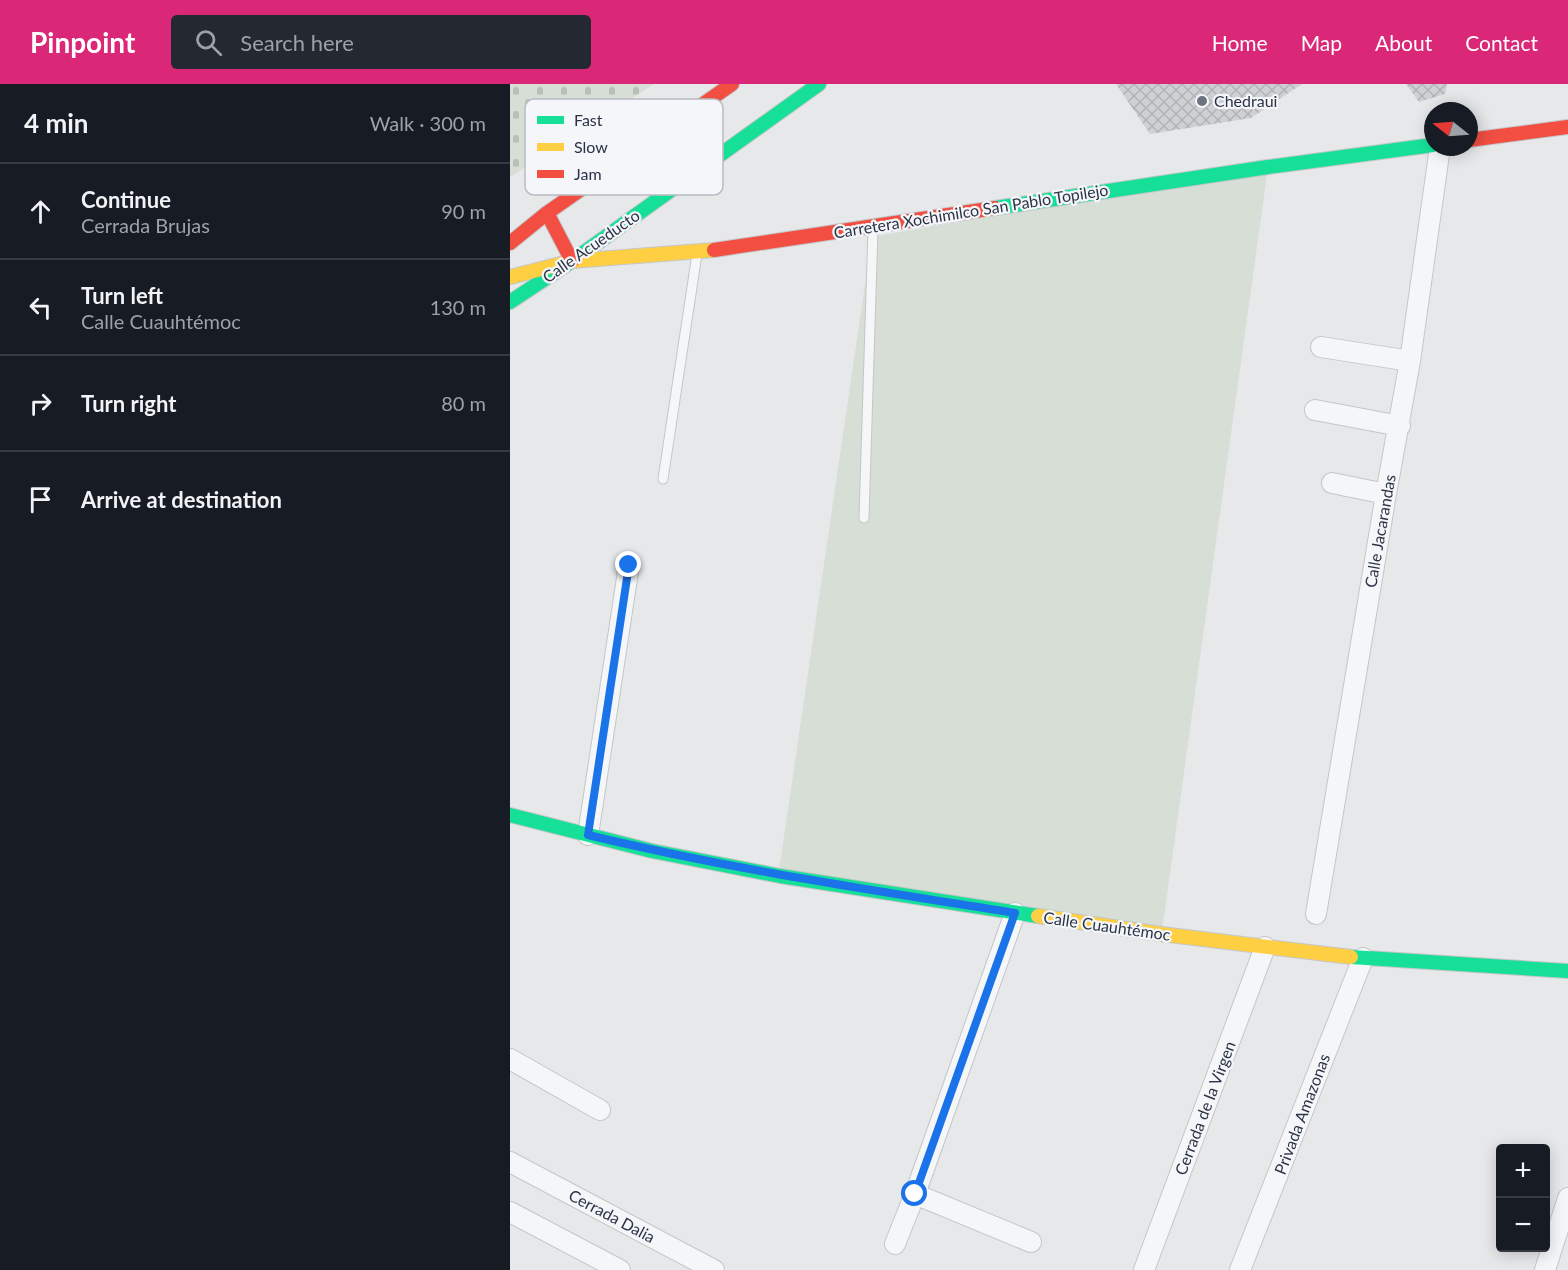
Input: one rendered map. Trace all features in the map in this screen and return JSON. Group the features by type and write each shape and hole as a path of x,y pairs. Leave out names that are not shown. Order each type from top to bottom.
{"street":[{"path":"710,99 732,84"},
{"name":"Calle Acueducto","path":"723,153 819,84"},
{"path":"1478,139 1568,127"},
{"name":"Carretera Xochimilco San Pablo Topilejo","path":"510,277 572,261 698,252 1268,167 1424,146"},
{"name":"Calle Jacarandas","path":"1316,914 1386,494 1400,426 1439,156"},
{"path":"510,243 573,195"},
{"name":"Calle Acueducto","path":"510,302 664,195"},
{"path":"547,213 572,261"},
{"path":"1321,347 1410,361"},
{"path":"1314,410 1400,426"},
{"path":"1332,483 1386,494"},
{"path":"588,835 629,565"},
{"name":"Calle Cuauhtémoc","path":"510,815 652,851 780,876 1015,913 1363,958 1568,971"},
{"path":"895,1244 1015,913"},
{"name":"Cerrada de la Virgen","path":"1144,1270 1265,947"},
{"name":"Privada Amazonas","path":"1240,1270 1363,958"},
{"path":"510,1059 600,1110"},
{"name":"Cerrada Dalia","path":"510,1162 714,1270"},
{"path":"915,1194 1031,1242"},
{"path":"1545,1270 1568,1198"},
{"path":"510,1212 620,1270"}],"lane":[{"path":"864,518 873,226"},
{"path":"663,479 698,252"}],"green space":[{"path":"510,84 654,84 631,99 525,99 525,167 510,177"},
{"path":"1268,167 1162,931 779,871 872,237"}],"building":[{"name":"Chedraui","path":"1116,84 1302,84 1251,118 1150,134"},
{"path":"1406,84 1447,85 1445,94 1419,102"}],"traffic: fast":[{"path":"723,153 819,84"},
{"path":"995,208 1424,146"},
{"path":"510,302 664,195"},
{"path":"510,815 652,851 780,876 1038,916"},
{"path":"1351,957 1568,971"}],"traffic: slow":[{"path":"510,277 572,261 714,250"},
{"path":"1038,916 1161,934 1351,957"}],"traffic: jam":[{"path":"710,99 732,84"},
{"path":"1478,139 1568,127"},
{"path":"510,243 573,195"},
{"path":"714,250 995,208"},
{"path":"547,213 572,261"}],"place":[{"name":"Chedraui","path":"1202,101"}],"route":[{"path":"629,565 588,835 652,851 780,876 1015,913 915,1194"}]}
